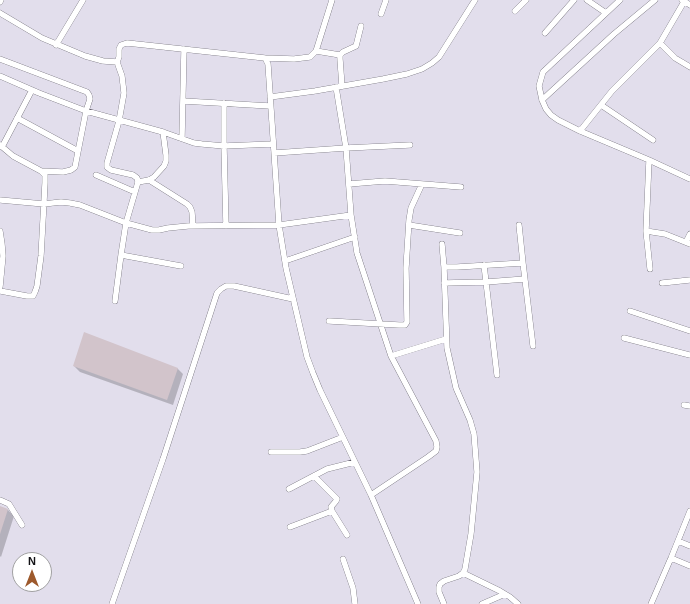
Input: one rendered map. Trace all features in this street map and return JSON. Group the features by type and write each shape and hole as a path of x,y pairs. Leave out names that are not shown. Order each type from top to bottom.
{"street":[{"path":"56,45 83,0"},
{"path":"114,301 126,223 138,182 137,178 133,175 111,170 107,167 119,121 124,94 124,85 117,62 121,45 127,43 265,58 294,60 303,59 310,57 316,51 332,0"},
{"path":"381,14 386,0"},
{"path":"270,97 383,80 422,69 440,57 475,0"},
{"path":"515,12 526,0"},
{"path":"545,32 574,0"},
{"path":"587,0 606,13"},
{"path":"620,0 544,72 540,86 542,100 546,109 558,120 580,131 649,160 690,180"},
{"path":"542,100 614,34 655,0"},
{"path":"580,131 612,91 660,43 683,0 690,5"},
{"path":"0,13 56,45 94,59 117,62"},
{"path":"316,51 340,55 356,46 361,26"},
{"path":"660,43 675,58 690,67"},
{"path":"182,138 184,49"},
{"path":"340,55 339,87 346,148 351,215 358,253 391,356 436,441 437,447 436,451 432,454 371,495"},
{"path":"265,58 268,64 279,224 293,299 307,356 313,373 371,495 418,604"},
{"path":"0,59 87,92 90,99 86,111 75,167 71,170 63,172 41,171"},
{"path":"0,76 86,111 202,144 224,146 273,144"},
{"path":"0,291 33,296 37,286 41,256 45,176 41,171 13,156 1,146 32,90"},
{"path":"183,100 270,106"},
{"path":"224,103 226,226"},
{"path":"601,105 653,140"},
{"path":"17,118 78,151"},
{"path":"138,182 149,180 154,177 164,166 166,155 163,132"},
{"path":"274,153 410,145"},
{"path":"649,160 646,231 650,269"},
{"path":"96,176 135,192"},
{"path":"149,180 190,207 193,226"},
{"path":"349,184 385,181 461,187"},
{"path":"330,321 405,325 407,322 406,268 409,224 411,208 422,184"},
{"path":"0,200 44,204 61,202 70,203 80,205 126,223 152,230 193,226 279,224 351,215"},
{"path":"409,224 460,233"},
{"path":"519,225 533,346"},
{"path":"0,231 3,256 0,287"},
{"path":"646,231 665,234 688,243 690,234"},
{"path":"285,261 355,237"},
{"path":"442,244 448,357 456,388 470,420 474,434 477,472 471,534 465,568 463,573 459,576 444,581 440,584 439,592 444,604"},
{"path":"121,255 181,266"},
{"path":"444,267 523,263"},
{"path":"484,265 497,375"},
{"path":"444,283 525,279"},
{"path":"662,283 690,280"},
{"path":"112,604 163,459 217,293 220,289 226,286 234,286 293,299"},
{"path":"630,311 690,331"},
{"path":"624,338 690,355"},
{"path":"391,356 446,339"},
{"path":"271,452 307,451 343,437"},
{"path":"289,489 327,469 355,462"},
{"path":"314,476 337,499 331,507 332,511 347,535"},
{"path":"0,500 9,504 22,525"},
{"path":"290,527 332,511"},
{"path":"652,604 690,511"},
{"path":"678,542 690,546"},
{"path":"671,558 690,566"},
{"path":"344,559 353,588 355,604"},
{"path":"463,573 505,594 518,604"},
{"path":"482,604 505,594"}],"building":[{"path":"84,332 178,368 167,400 73,366"},
{"path":"0,506 8,509 0,534"}]}
